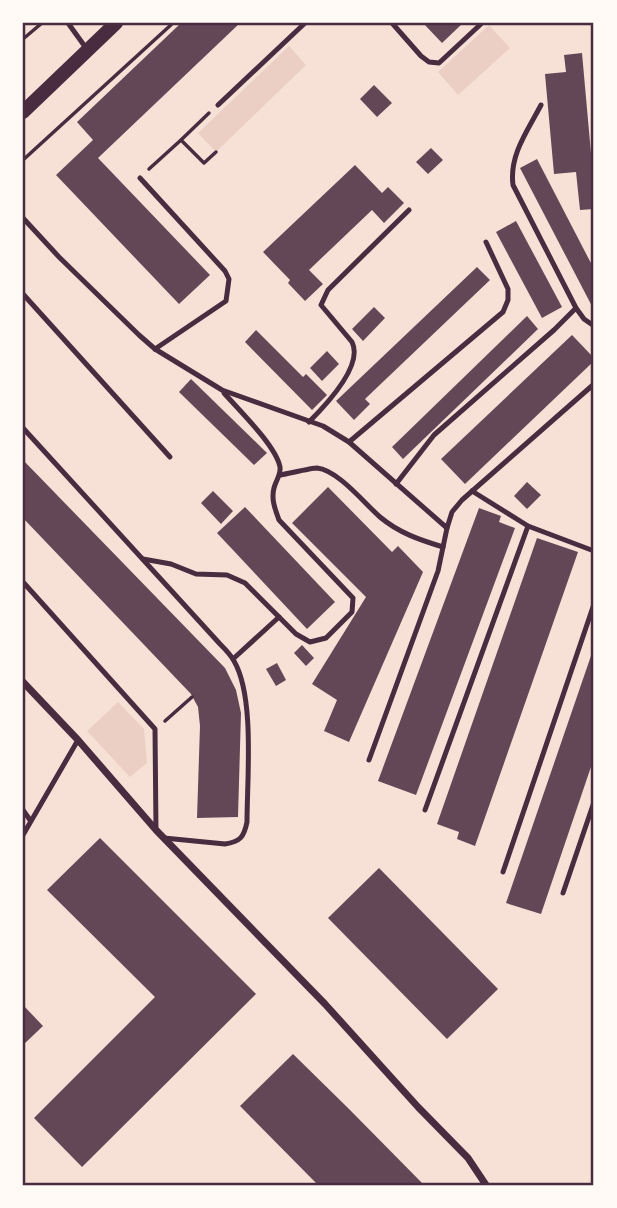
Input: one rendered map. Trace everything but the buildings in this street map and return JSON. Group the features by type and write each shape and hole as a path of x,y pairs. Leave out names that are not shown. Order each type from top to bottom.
{"main road":[{"path":"23,112 116,23"}],"street":[{"path":"23,682 78,740 156,830 325,1004 468,1158 486,1185"}],"lane":[{"path":"68,23 88,50"},
{"path":"218,105 305,23"},
{"path":"392,23 429,62 439,63 482,23"},
{"path":"541,105 514,160 513,185 576,308 594,326"},
{"path":"140,178 225,271 229,279 226,301 155,349"},
{"path":"309,422 335,394 355,358 352,342 321,305 328,290 410,210"},
{"path":"23,218 59,257 155,349 222,390 323,426 349,442 447,528"},
{"path":"349,442 503,312 508,300 508,289 486,242"},
{"path":"23,294 170,457"},
{"path":"396,484 433,435 576,308"},
{"path":"369,760 438,571 452,512 472,491 594,385"},
{"path":"143,559 171,564 196,574 228,575 245,583 296,634 310,642 326,638 352,612 353,598 279,520 273,503 280,465 274,452 222,390"},
{"path":"23,428 233,659 238,670 248,710 245,832 234,843 225,844 164,838"},
{"path":"280,475 316,468 332,474 382,518 410,537 443,547"},
{"path":"472,491 528,526 594,551"},
{"path":"425,810 528,526"},
{"path":"23,582 155,729 156,830"},
{"path":"503,872 594,604"},
{"path":"233,659 279,617"},
{"path":"23,835 78,740"},
{"path":"563,893 594,802"},
{"path":"23,810 30,820"}],"path":[{"path":"23,39 42,23"},
{"path":"23,160 173,23"},
{"path":"140,178 218,105"},
{"path":"181,140 204,163 216,152"},
{"path":"155,729 192,696"}],"shaded area":[{"path":"489,25 510,48 458,95 438,72"},
{"path":"289,46 306,65 216,152 198,133"},
{"path":"118,702 144,729 147,763 130,777 87,731"}]}
